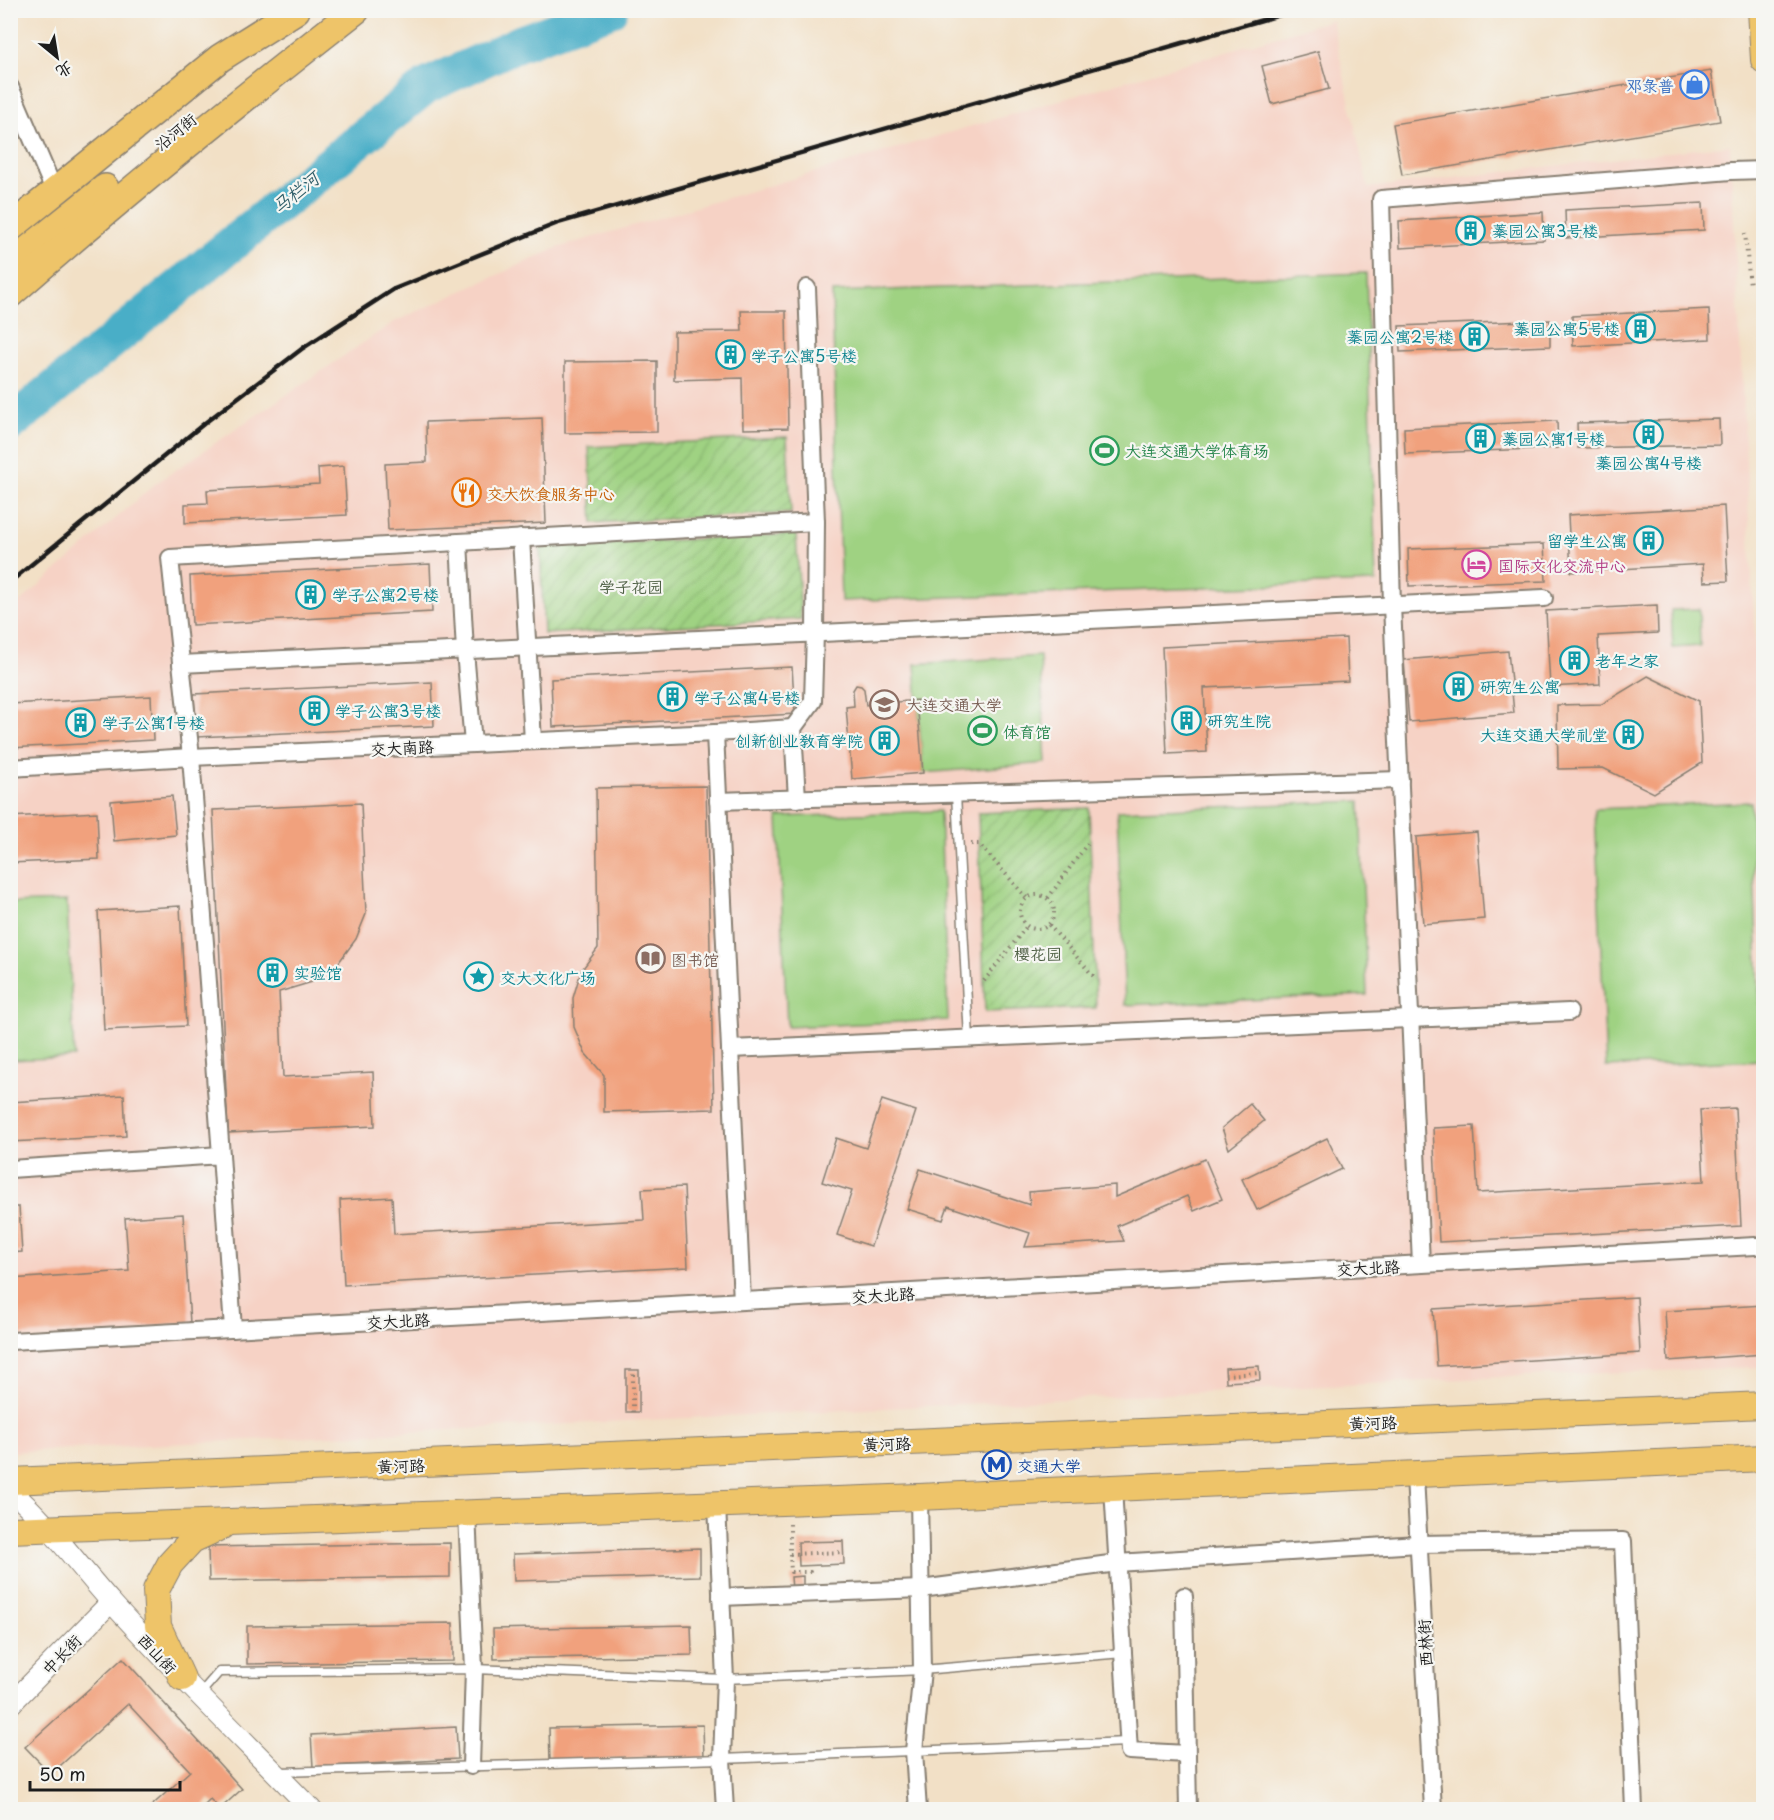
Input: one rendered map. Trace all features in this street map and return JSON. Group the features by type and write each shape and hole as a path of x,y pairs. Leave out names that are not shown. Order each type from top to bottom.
{"highway":[{"name":"沿河街","path":"10,228 220,58 296,10"},
{"name":"沿河街","path":"10,264 236,81 349,10"},
{"path":"10,294 92,222 356,10"},
{"path":"10,214 115,134 194,80"}],"main road":[{"path":"1761,10 1764,60"},
{"name":"黄河路","path":"10,1481 1764,1405"},
{"path":"10,1530 919,1497 1415,1476 1764,1458"},
{"path":"190,1687 159,1626 156,1590 170,1564 192,1540 233,1521"}],"street":[{"path":"10,87 51,183"},
{"path":"1421,1264 1392,606 1381,199 1764,170"},
{"path":"797,799 793,728 813,701 815,633 816,522 807,288"},
{"path":"233,1329 191,757 170,558 816,522"},
{"path":"520,538 533,741"},
{"path":"459,542 473,744"},
{"path":"181,664 1544,598"},
{"name":"交大南路","path":"10,768 793,728"},
{"path":"715,733 742,1301"},
{"path":"718,801 1400,780"},
{"path":"730,1049 1569,1012"},
{"path":"10,1169 222,1155"},
{"name":"交大北路","path":"10,1341 1755,1246"},
{"name":"西林街","path":"1415,1476 1433,1809"},
{"path":"1113,1488 1128,1751 1187,1754"},
{"name":"西山街","path":"10,1490 28,1506 111,1602 190,1687 312,1809"},
{"path":"918,1809 914,1751 922,1670 919,1497"},
{"path":"717,1505 725,1679 722,1759 725,1809"},
{"path":"467,1513 474,1669 471,1766"},
{"path":"721,1597 921,1589 1117,1563 1418,1544 1623,1541 1634,1809"},
{"path":"1184,1596 1188,1809"},
{"name":"中长街","path":"10,1706 111,1602"}],"lane":[{"path":"956,794 969,1039"},
{"path":"190,1687 219,1672 474,1669 725,1679 922,1670 1123,1653"},
{"path":"276,1772 722,1759 1128,1742"}],"path":[{"path":"1745,233 1750,286"},
{"path":"1048,898 1090,840"},
{"path":"979,844 1027,898"},
{"path":"1037,894 1048,898 1053,904 1055,913 1049,925 1041,929 1027,926 1020,912 1023,902 1037,894"},
{"path":"1049,925 1095,978"},
{"path":"984,981 1027,926"},
{"path":"633,1370 633,1412"},
{"path":"1225,1375 1260,1373"},
{"path":"798,1553 844,1552"},
{"path":"790,1554 791,1572 810,1572 810,1581"}],"shaded area":[{"name":"大连交通大学","path":"1332,20 1368,188 1730,145 1763,798 1763,1367 1525,1376 11,1452 11,610 155,484 394,322 557,248"}],"green space":[{"name":"大连交通大学体育场","path":"1366,273 1376,582 841,601 832,292"},
{"path":"787,437 791,513 593,523 589,447"},
{"name":"学子花园","path":"796,534 801,619 544,634 540,547"},
{"path":"1699,609 1700,646 1673,648 1671,610"},
{"name":"体育馆","path":"1040,656 1046,763 923,773 915,664"},
{"path":"1360,801 1367,995 1125,1005 1117,811"},
{"path":"1751,802 1762,1060 1606,1067 1595,809"},
{"name":"樱花园","path":"1089,808 1096,1008 985,1012 978,813"},
{"path":"940,811 948,1020 787,1027 778,817"},
{"path":"67,901 74,1057 11,1060 11,903"}],"building":[{"path":"1318,51 1329,89 1272,104 1262,66"},
{"path":"1711,71 1720,121 1402,175 1393,124"},
{"path":"1703,203 1704,230 1566,238 1565,210"},
{"name":"蓁园公寓3号楼","path":"1543,212 1544,240 1400,248 1399,221"},
{"name":"蓁园公寓5号楼","path":"1709,309 1710,339 1573,346 1572,316"},
{"name":"学子公寓5号楼","path":"741,311 786,311 788,428 743,429 742,378 674,380 674,332 742,331"},
{"name":"蓁园公寓2号楼","path":"1550,320 1550,346 1400,352 1399,326"},
{"path":"657,361 657,432 565,433 565,362"},
{"name":"交大饮食服务中心","path":"542,418 546,523 388,530 385,464 427,462 426,422"},
{"name":"蓁园公寓4号楼","path":"1719,419 1720,445 1578,448 1577,423"},
{"name":"蓁园公寓1号楼","path":"1557,421 1558,448 1405,454 1404,428"},
{"path":"344,466 347,515 185,523 185,504 208,503 207,490 319,484 318,468"},
{"name":"留学生公寓","path":"1724,506 1728,581 1704,582 1703,564 1571,572 1568,515"},
{"name":"国际文化交流中心","path":"1544,544 1546,581 1409,586 1408,549"},
{"name":"学子公寓2号楼","path":"430,564 432,612 192,625 190,576"},
{"name":"老年之家","path":"1657,605 1658,633 1598,636 1600,684 1550,687 1546,611"},
{"name":"研究生院","path":"1346,638 1348,681 1204,688 1207,752 1167,754 1162,647"},
{"name":"研究生公寓","path":"1508,651 1514,713 1409,722 1404,660"},
{"name":"学子公寓4号楼","path":"792,667 795,714 553,727 551,679"},
{"name":"大连交通大学礼堂","path":"1648,676 1699,701 1702,763 1654,793 1603,768 1558,769 1557,705 1602,704"},
{"name":"学子公寓3号楼","path":"432,682 434,726 196,737 194,694"},
{"name":"创新创业教育学院","path":"856,685 864,689 866,705 917,700 923,773 852,779 846,707 854,706 853,690"},
{"name":"学子公寓1号楼","path":"151,696 153,740 10,748 10,704"},
{"name":"图书馆","path":"706,786 714,1109 604,1112 604,1075 585,1053 574,1027 573,998 581,971 598,948 596,788"},
{"path":"172,796 176,835 114,841 111,801"},
{"name":"实验馆","path":"361,803 366,914 356,939 339,962 312,982 279,992 283,1077 373,1072 375,1126 228,1133 213,810"},
{"path":"97,812 99,859 10,863 10,817"},
{"path":"1477,832 1484,919 1423,924 1416,837"},
{"path":"180,906 186,1026 104,1030 98,911"},
{"path":"124,1095 126,1136 10,1142 10,1102"},
{"path":"882,1100 916,1111 871,1246 837,1235 852,1191 822,1182 836,1138 866,1148"},
{"path":"1250,1104 1264,1121 1229,1149 1222,1128"},
{"path":"1735,1108 1741,1226 1439,1242 1433,1128 1474,1126 1478,1193 1704,1181 1700,1110"},
{"path":"1327,1138 1342,1169 1257,1210 1242,1179"},
{"path":"1205,1159 1222,1199 1194,1211 1187,1196 1117,1226 1124,1241 1025,1247 1030,1233 948,1206 943,1220 907,1209 920,1169 1030,1205 1029,1192 1115,1185 1115,1197"},
{"path":"684,1187 688,1267 344,1285 340,1200 392,1197 394,1234 644,1220 642,1189"},
{"path":"10,1207 19,1207 22,1252 10,1253"},
{"path":"183,1214 190,1323 10,1336 10,1279 129,1271 125,1218"},
{"path":"1637,1297 1640,1353 1437,1366 1433,1309"},
{"path":"1764,1305 1764,1354 1668,1361 1665,1311"},
{"path":"1259,1366 1260,1380 1226,1382 1225,1368"},
{"path":"626,1370 639,1370 639,1412 626,1412"},
{"path":"843,1541 844,1564 799,1566 798,1542"},
{"path":"450,1543 450,1577 209,1581 208,1547"},
{"path":"700,1548 700,1576 514,1581 513,1554"},
{"path":"803,1576 803,1589 792,1589 791,1577"},
{"path":"453,1623 453,1661 247,1664 247,1626"},
{"path":"691,1625 692,1655 494,1659 493,1629"},
{"path":"123,1658 242,1789 220,1809 210,1799 199,1810 147,1810 190,1771 128,1704 51,1774 25,1747"},
{"path":"703,1725 704,1758 550,1761 549,1728"},
{"path":"456,1727 458,1759 313,1767 311,1735"}],"waterway":[{"name":"马栏河","path":"10,424 426,86 520,43 610,10"}],"railway":[{"path":"10,582 206,422 303,348 394,289 558,223 1297,10"}],"place":[{"name":"邓录普","path":"1695,85"},
{"name":"蓁园公寓3号楼","path":"1471,230"},
{"name":"蓁园公寓5号楼","path":"1641,328"},
{"name":"蓁园公寓2号楼","path":"1475,336"},
{"name":"学子公寓5号楼","path":"730,355"},
{"name":"蓁园公寓4号楼","path":"1649,434"},
{"name":"蓁园公寓1号楼","path":"1481,438"},
{"name":"大连交通大学体育场","path":"1104,450"},
{"name":"交大饮食服务中心","path":"466,493"},
{"name":"留学生公寓","path":"1648,540"},
{"name":"国际文化交流中心","path":"1477,565"},
{"name":"学子公寓2号楼","path":"311,594"},
{"name":"老年之家","path":"1574,660"},
{"name":"研究生公寓","path":"1459,686"},
{"name":"学子公寓4号楼","path":"673,697"},
{"name":"大连交通大学","path":"885,704"},
{"name":"学子公寓3号楼","path":"314,710"},
{"name":"研究生院","path":"1186,720"},
{"name":"学子公寓1号楼","path":"81,722"},
{"name":"体育馆","path":"982,731"},
{"name":"大连交通大学礼堂","path":"1629,734"},
{"name":"创新创业教育学院","path":"884,740"},
{"name":"图书馆","path":"650,959"},
{"name":"实验馆","path":"273,972"},
{"name":"交大文化广场","path":"479,977"},
{"name":"交通大学","path":"996,1465"}]}
